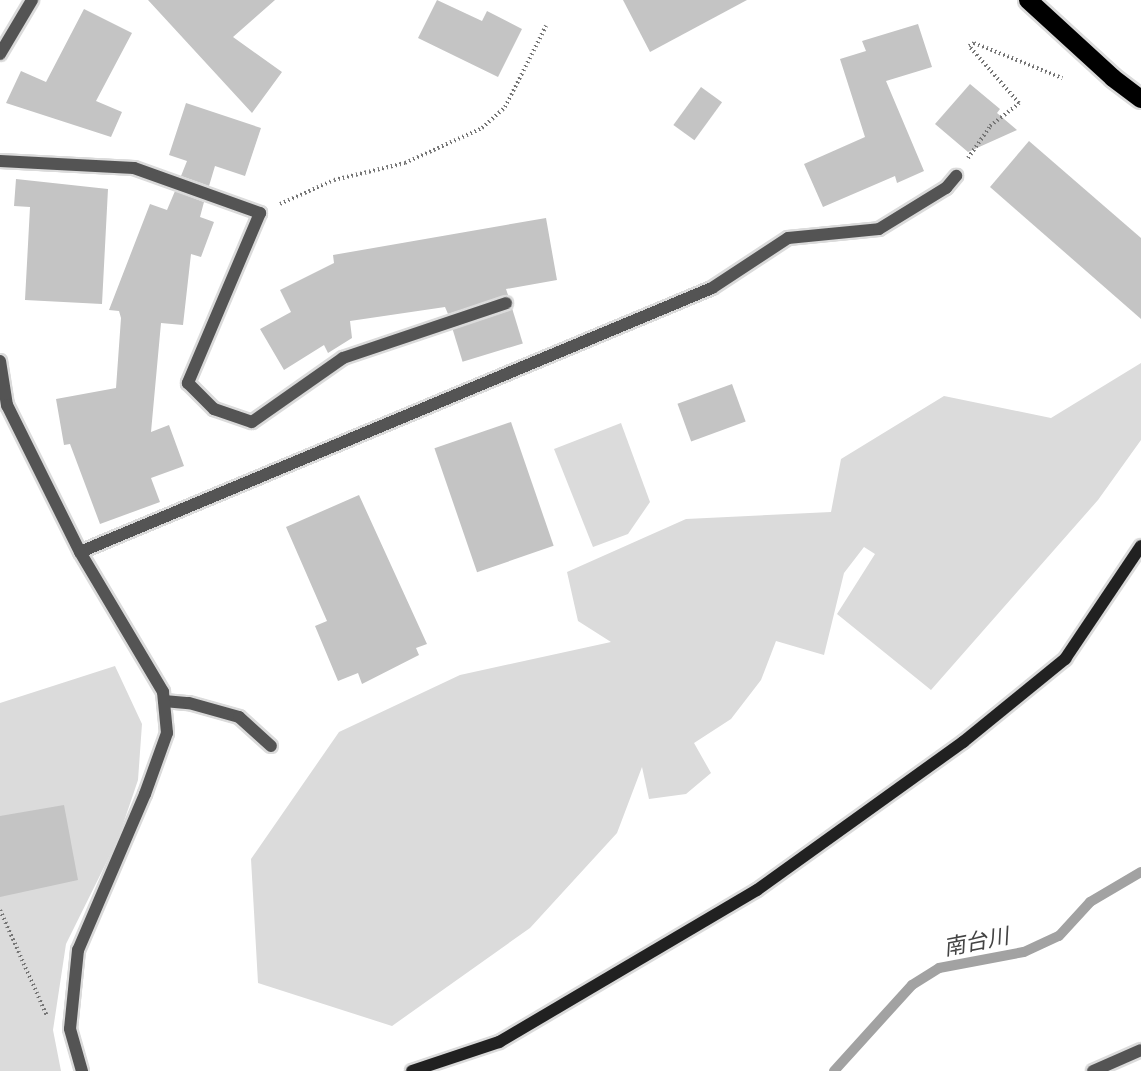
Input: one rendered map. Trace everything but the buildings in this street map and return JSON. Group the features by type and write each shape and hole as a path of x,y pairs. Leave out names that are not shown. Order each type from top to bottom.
{"highway":[{"path":"1028,0 1078,48 1141,99"}],"street":[{"path":"0,54 32,0"},
{"path":"0,160 134,168 260,213 188,383 214,409 252,422 344,358 506,303"},
{"path":"80,552 712,288 788,238 879,229 946,188 956,176"},
{"path":"0,361 8,405 80,552 163,692 167,733 78,950 70,1029 82,1071"},
{"path":"412,1071 499,1042 757,890 963,742 1065,659 1141,546"},
{"path":"164,701 189,703 239,717 271,746"},
{"path":"1094,1071 1141,1050"}],"path":[{"path":"260,213 334,180 416,159 483,128 505,107 546,27"},
{"path":"956,176 990,126 1019,103 969,46 974,43 1062,78"},
{"path":"0,910 53,1030 70,1029"}],"shaded area":[{"path":"1141,363 1141,440 1098,500 931,690 837,614 875,554 864,547 844,573 824,655 776,641 761,680 731,719 694,743 711,773 686,794 649,799 642,767 617,833 530,928 392,1026 258,983 251,859 339,732 460,675 611,642 578,621 567,572 686,519 831,512 841,459 944,396 1051,418"},
{"path":"621,423 650,502 628,534 593,547 554,449"},
{"path":"115,666 142,724 138,780 118,839 66,944 53,1030 61,1071 0,1071 0,703"}],"waterway":[{"name":"南台川","path":"834,1071 912,985 939,968 1024,952 1059,936 1090,902 1141,872"}]}
